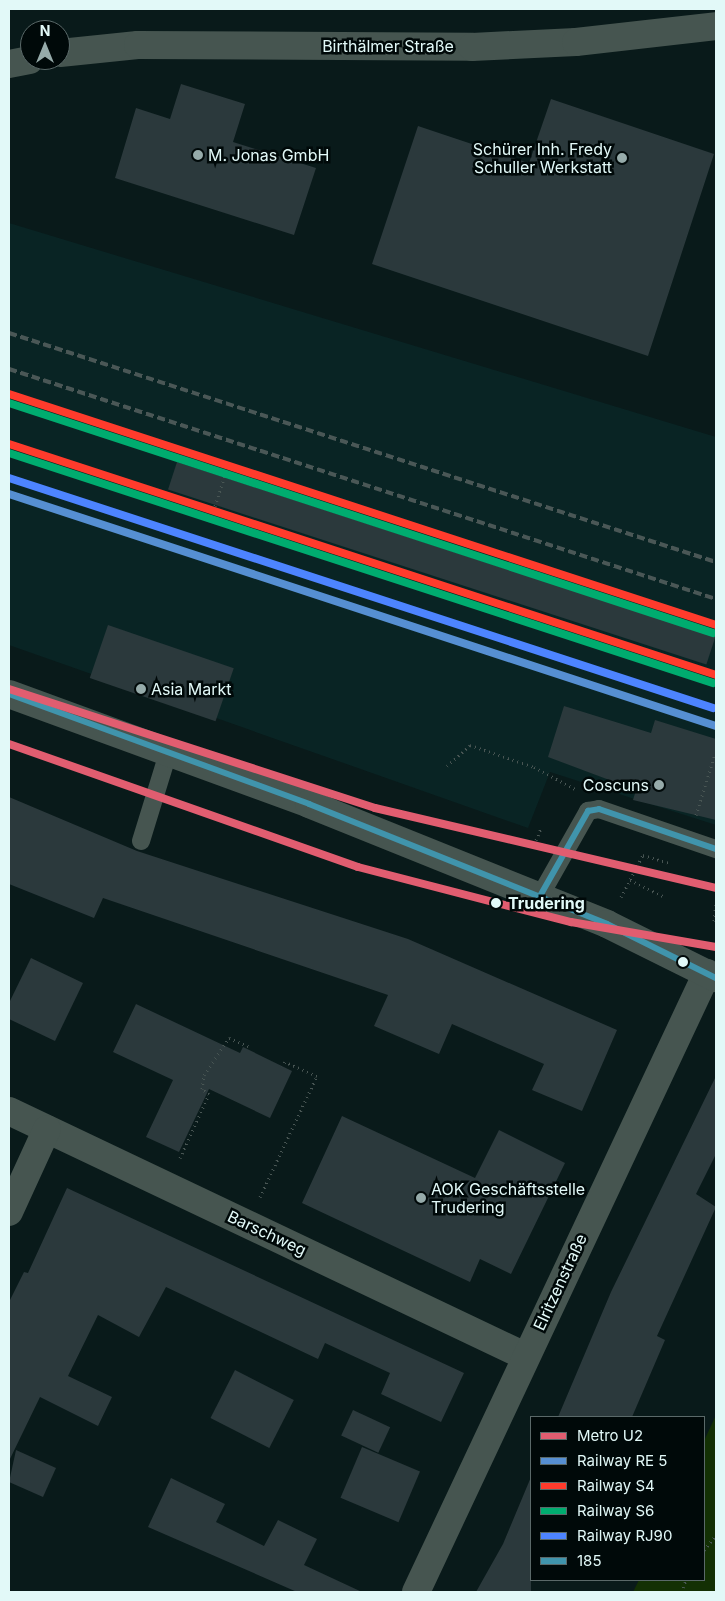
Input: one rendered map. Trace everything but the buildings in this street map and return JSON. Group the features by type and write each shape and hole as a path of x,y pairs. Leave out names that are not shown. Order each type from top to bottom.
{"street":[{"name":"Birthälmer Straße","path":"70,52 138,45 472,47 576,42 716,26"},
{"path":"9,694 168,752 540,896 607,924 712,975"},
{"name":"Elritzenstraße","path":"416,1592 525,1356 712,975"},
{"name":"Barschweg","path":"9,1111 525,1356"},
{"path":"9,1212 47,1129"}],"lane":[{"path":"141,841 168,752"},
{"path":"540,896 588,810 599,810 716,849"}],"path":[{"path":"215,506 225,474"},
{"path":"447,766 470,745 534,767 578,791 588,810"},
{"path":"607,924 643,854 680,866 715,754"},
{"path":"536,840 541,828"},
{"path":"630,880 665,898"},
{"path":"714,920 716,903"},
{"path":"178,1162 209,1094 202,1088 204,1075 229,1038 248,1046"},
{"path":"254,1208 317,1076 285,1062 282,1066"},
{"path":"705,1549 716,1535"}],"shaded area":[{"path":"9,223 716,437 716,825 550,772 528,828 9,645"}],"green space":[{"path":"716,1415 716,1592 633,1592 638,1581 705,1581 705,1439"}],"railway":[{"path":"9,333 716,562"},
{"path":"9,369 716,599"}],"metro line":[{"name":"U2","path":"9,689 375,808 716,888"},
{"name":"U2","path":"9,744 358,867 571,922 716,947"}],"transit line":[{"path":"9,494 716,726"},
{"name":"185","path":"9,694 309,804 607,924 716,978"},
{"name":"185","path":"540,896 588,811 599,809 716,849"}],"rail line":[{"name":"S4","path":"9,394 716,625"},
{"name":"S6","path":"9,403 713,633"},
{"name":"S4","path":"9,444 716,675"},
{"name":"S6","path":"9,453 713,683"},
{"name":"RJ90","path":"9,478 713,708"}],"place":[{"name":"M. Jonas GmbH","path":"198,155"},
{"name":"Schürer Inh. Fredy Schuller Werkstatt","path":"622,158"},
{"name":"Asia Markt","path":"141,689"},
{"name":"Coscuns","path":"659,785"},
{"name":"Trudering","path":"496,903"},
{"name":"AOK Geschäftsstelle Trudering","path":"421,1198"}]}
